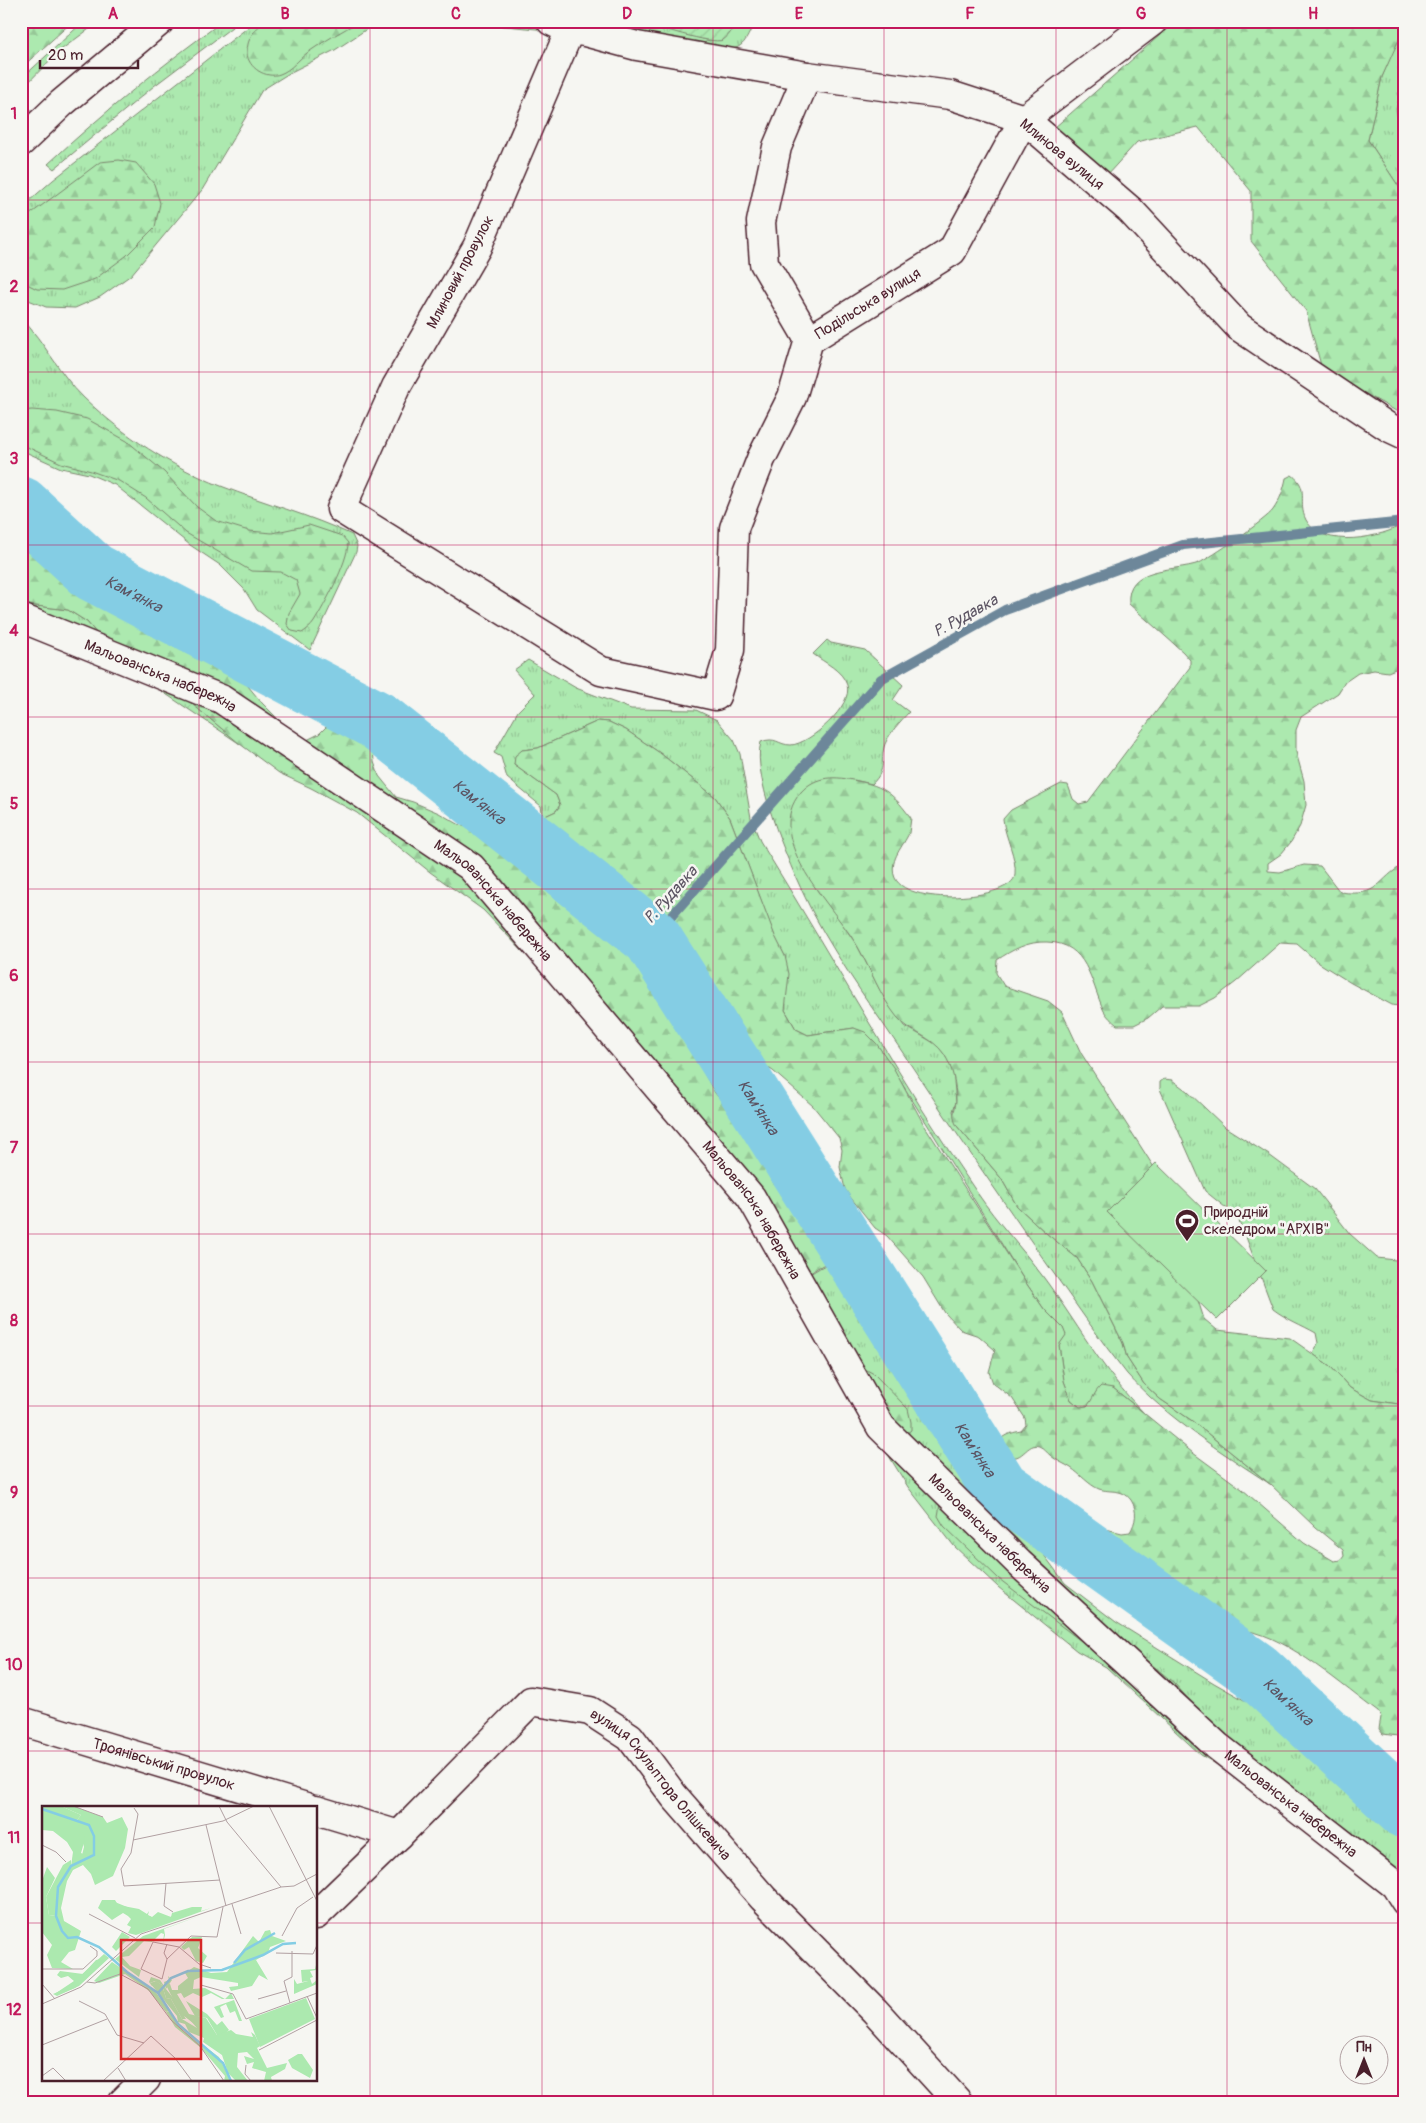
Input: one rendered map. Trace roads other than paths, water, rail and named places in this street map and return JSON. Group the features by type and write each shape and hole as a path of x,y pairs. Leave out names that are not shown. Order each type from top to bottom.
{"street":[{"path":"21,142 62,103 160,21"},
{"name":"Подільська вулиця","path":"716,696 730,650 734,528 761,460 792,397 809,340 952,251 1024,119 1153,21"},
{"name":"Млинова вулиця","path":"560,26 637,46 807,76 950,95 1024,119 1130,210 1239,327 1388,427 1405,434"},
{"name":"Млиновий провулок","path":"560,26 477,247 396,388 340,508 601,671 716,696"},
{"path":"807,76 777,147 761,222 764,263 809,340"},
{"name":"Мальованська набережна","path":"21,618 221,699 471,867 750,1197 881,1427 1019,1564 1217,1746 1395,1885 1405,1901"},
{"name":"вулиця Скульптора Олішкевича","path":"318,1913 399,1835 531,1701 590,1711 630,1737 674,1796 763,1898 875,2010 958,2102"},
{"name":"Троянівський провулок","path":"21,1721 303,1806"},
{"path":"318,1811 399,1835"},
{"path":"123,2102 145,2080"}],"waterway":[{"name":"Кам'янка","path":"21,506 93,572 378,721 652,938 1000,1488 1256,1671 1405,1809"},
{"name":"Р. Рудавка","path":"652,938 881,679 1005,610 1183,545 1405,522"}],"place":[{"name":"Природній скеледром \"АРХІВ\"","path":"1187,1242"}]}
